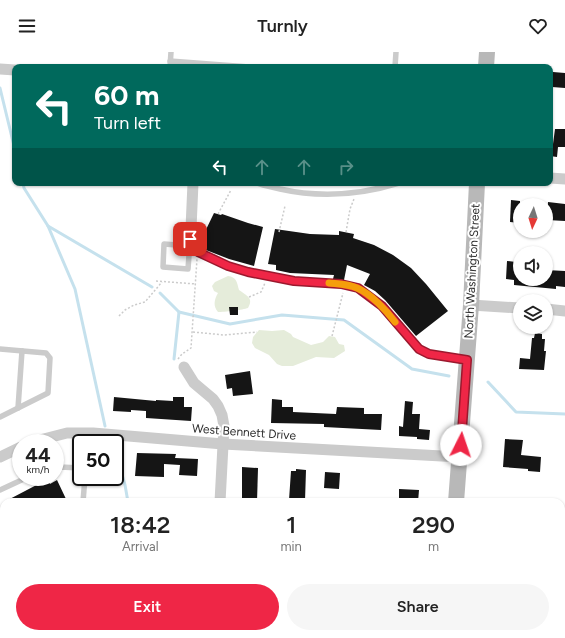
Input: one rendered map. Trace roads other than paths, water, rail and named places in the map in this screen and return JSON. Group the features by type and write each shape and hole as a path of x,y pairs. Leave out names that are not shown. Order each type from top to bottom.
{"main road":[{"path":"486,64 487,52"},
{"name":"North Washington Street","path":"456,498 467,360 477,186"}],"street":[{"path":"0,69 12,70"},
{"path":"553,178 565,179"},
{"path":"190,234 194,186"},
{"path":"470,305 513,308"},
{"path":"553,310 565,311"},
{"path":"180,364 194,383 213,399 222,416 224,426 220,498"},
{"name":"West Bennett Drive","path":"63,434 93,433 223,444 460,457"},
{"path":"0,457 12,451"}],"lane":[{"path":"170,64 171,52"},
{"path":"395,64 396,52"},
{"path":"269,186 290,191 320,195 357,192 388,186"},
{"path":"190,234 190,246 188,269 163,267 164,244 190,246"},
{"path":"190,234 198,252 228,266 266,276 294,281 323,282 358,288 382,306 419,349 429,354 467,360"},
{"path":"0,349 41,352 46,353 50,358 48,394 0,417"},
{"path":"18,408 22,351"},
{"path":"0,490 12,484"},
{"path":"83,498 84,486"}],"waterway":[{"path":"0,88 12,138"},
{"path":"24,186 48,226 75,289 105,426"},
{"path":"48,226 152,287"},
{"path":"160,293 179,312 174,359"},
{"path":"179,312 230,324 282,315 344,320 412,369 449,376"},
{"path":"488,382 516,412 565,414"},
{"path":"124,482 127,498"}]}
